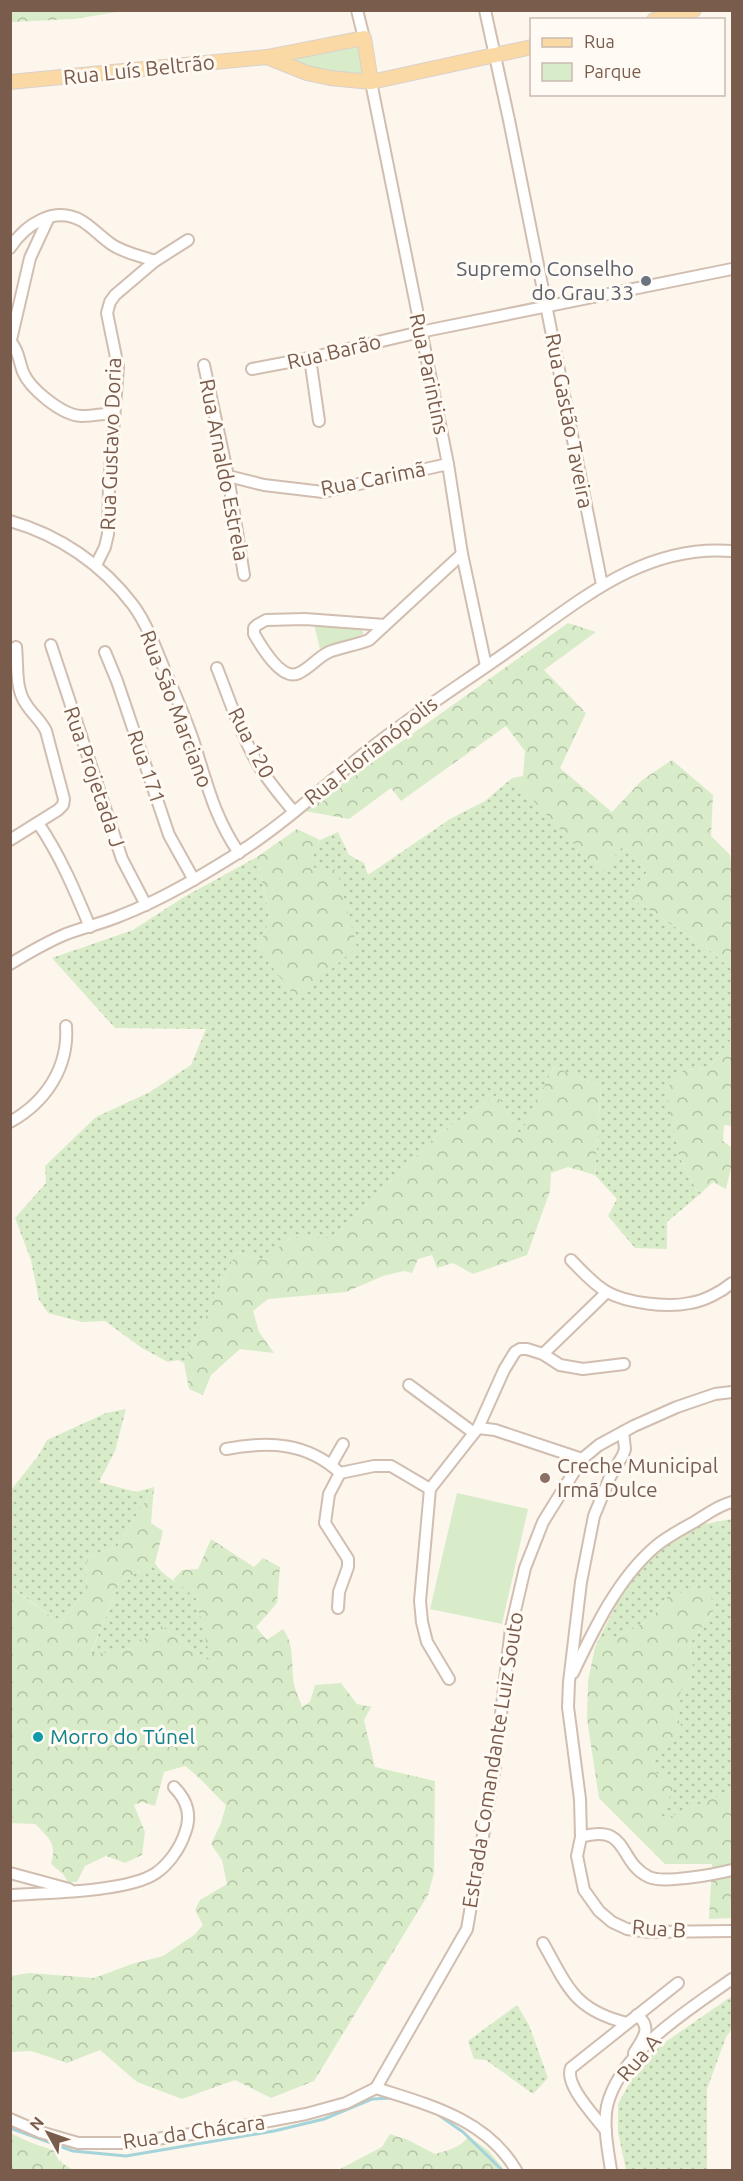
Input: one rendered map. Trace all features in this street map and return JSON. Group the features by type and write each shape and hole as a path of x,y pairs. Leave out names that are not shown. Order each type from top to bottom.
{"main road":[{"path":"662,18 694,10"},
{"name":"Rua Luís Beltrão","path":"285,59 364,38"},
{"path":"364,38 371,81"},
{"name":"Rua Luís Beltrão","path":"10,82 267,57 285,59 330,78 371,81 530,47"}],"street":[{"path":"357,10 364,38"},
{"name":"Rua Gastão Taveira","path":"485,10 602,585"},
{"name":"Rua Parintins","path":"371,81 448,464 462,554 486,666"},
{"path":"10,248 34,222 58,216 76,218 124,251 155,261 188,240"},
{"path":"49,217 30,258 11,343 16,347 24,374 31,385 55,405 78,416 113,413"},
{"name":"Rua Gustavo Doria","path":"96,565 105,547 108,534 117,367 107,313 110,302 124,286 155,261"},
{"name":"Rua Barão","path":"252,369 420,332 732,269"},
{"path":"310,358 319,421"},
{"name":"Rua Arnaldo Estrela","path":"204,365 228,476 244,575"},
{"name":"Rua Carimã","path":"228,476 264,485 323,492 448,464"},
{"name":"Rua São Marciano","path":"10,520 33,527 83,555 96,565 134,606 154,645 194,743 206,789 219,819 239,853"},
{"name":"Rua Florianópolis","path":"10,964 67,934 146,905 239,853 294,812 404,722 602,585 642,564 665,556 716,550 732,551"},
{"path":"385,625 314,619 266,620 254,628 254,634 281,671 288,675 296,675 330,652 369,640 462,554"},
{"name":"Rua Projetada J","path":"51,645 122,859 146,905"},
{"path":"10,840 58,810 64,800 46,731 20,694 16,647"},
{"name":"Rua 171","path":"105,652 169,835 194,880"},
{"name":"Rua 120","path":"217,668 254,759 274,789 294,812"},
{"path":"38,823 52,843 90,927"},
{"path":"10,1122 22,1116 36,1104 53,1084 64,1059 66,1026"},
{"path":"571,1260 606,1292 629,1300 660,1304 690,1303 709,1296 732,1283"},
{"path":"543,1354 606,1292"},
{"path":"449,1679 428,1642 422,1622 420,1601 430,1489 476,1430 515,1352 526,1349 543,1354 560,1365 583,1369 624,1364"},
{"path":"409,1385 476,1430 495,1430 582,1459"},
{"name":"Estrada Comandante Luiz Souto","path":"376,2088 467,1929 495,1766 512,1628 525,1568 543,1522 582,1459 599,1445 677,1407 716,1394 732,1392"},
{"name":"Rua B","path":"623,1432 625,1449 623,1455 610,1477 594,1516 581,1582 569,1682 568,1707 580,1799 580,1837 577,1856 584,1890 599,1911 612,1922 627,1929 650,1932 732,1931"},
{"path":"226,1449 253,1444 272,1444 296,1449 331,1465 339,1473"},
{"path":"331,1465 343,1444"},
{"path":"339,1473 374,1466 392,1466 430,1489"},
{"path":"338,1608 339,1592 348,1567 348,1559 325,1523 329,1494 339,1473"},
{"path":"569,1682 603,1616 626,1578 644,1558 670,1536 732,1502"},
{"path":"10,1895 75,1891 139,1881 155,1874 181,1844 187,1830 187,1803 174,1787"},
{"path":"580,1837 595,1833 614,1838 625,1849 630,1861 652,1879 703,1876 732,1870"},
{"path":"10,1874 75,1891"},
{"path":"543,1943 579,2001 611,2019 627,2023"},
{"name":"Rua A","path":"611,2170 606,2131 607,2108 612,2091 628,2064 688,2008 732,1979"},
{"path":"606,2131 571,2083 569,2072 571,2068 678,1983"},
{"path":"628,2064 646,2030 644,2021 637,2015"},
{"path":"376,2088 430,2106 468,2122 492,2141 516,2170"},
{"name":"Rua da Chácara","path":"10,2120 39,2133 78,2143 128,2143 227,2129 306,2114 346,2103 376,2088"}],"green space":[{"path":"11,10 123,11 74,19 11,22"},
{"path":"364,38 371,82 267,57"},
{"path":"568,623 596,632 544,670 586,713 560,768 612,812 642,780 672,760 713,795 711,836 730,855 732,866 732,970 706,947 626,895 647,872 624,845 601,873 512,778 523,776 525,751 506,726 401,801 391,788 349,819 304,811"},
{"path":"314,624 361,628 364,634 320,649"},
{"path":"512,778 601,872 624,845 647,872 626,895 706,947 732,970 732,1038 709,1068 684,1070 679,1156 699,1195 667,1222 667,1249 635,1248 608,1216 617,1199 595,1175 601,1086 554,1067 520,1135 497,1095 437,1135 333,1237 291,1237 266,1260 236,1253 184,1363 178,1360 168,1362 142,1348 105,1321 82,1322 48,1313 39,1300 31,1260 15,1218 46,1183 45,1166 96,1117 150,1092 191,1065 206,1029 115,1028 52,958 133,930 184,897 257,857 270,919 258,949 308,868 320,840 338,832 349,855 364,863 368,875 450,819 485,801"},
{"path":"297,829 320,840 309,867 337,870 357,947 297,999 258,949 270,919 257,857"},
{"path":"732,1038 732,1126 724,1125 723,1141 732,1148 732,1163 726,1189 713,1182 699,1195 679,1156 666,1089 684,1070 709,1068"},
{"path":"554,1067 601,1086 595,1175 568,1167 551,1173 550,1191 527,1255 473,1274 453,1263 437,1268 432,1255 418,1259 412,1273 404,1271 383,1276 346,1292 268,1299 253,1311 259,1332 274,1353 240,1349 211,1375 203,1395 189,1389 184,1363 236,1253 265,1260 291,1237 333,1237 437,1135 497,1095 520,1134"},
{"path":"126,1409 115,1451 99,1482 136,1492 154,1487 117,1547 87,1557 86,1590 60,1623 15,1590 11,1592 11,1490 38,1456 47,1440 106,1413"},
{"path":"154,1487 151,1523 163,1531 155,1563 120,1581 90,1655 132,1648 161,1626 211,1662 196,1598 173,1580 182,1570 198,1569 211,1539 254,1567 263,1558 280,1567 277,1603 256,1627 267,1640 283,1629 287,1635 291,1649 294,1685 302,1707 310,1702 315,1685 341,1683 357,1704 371,1707 364,1720 375,1767 435,1781 434,1873 428,1895 314,2081 271,2098 235,2080 182,2099 137,2082 100,2050 67,2063 31,2051 11,2052 11,1976 29,1973 94,1978 163,1956 194,1935 203,1925 195,1910 200,1900 227,1884 222,1860 211,1844 226,1805 185,1766 164,1772 155,1806 142,1802 134,1805 145,1832 142,1855 125,1863 106,1856 85,1866 77,1882 68,1882 63,1874 51,1864 53,1851 50,1841 35,1824 11,1823 11,1592 14,1590 60,1623 86,1590 87,1557 117,1547"},
{"path":"457,1493 528,1509 502,1624 430,1609"},
{"path":"732,1519 732,1790 659,1822 653,1759 675,1717 681,1689 690,1681 693,1661 689,1645 716,1607 669,1595 651,1619 595,1647 627,1577 670,1530"},
{"path":"155,1563 163,1573 195,1597 212,1663 161,1626 132,1648 90,1656 120,1581"},
{"path":"705,1587 716,1607 689,1645 693,1661 690,1682 681,1690 676,1716 682,1727 653,1759 656,1772 674,1786 660,1821 732,1790 732,1918 709,1919 712,1864 665,1864 599,1798 587,1719 588,1681 595,1647 651,1619 669,1595"},
{"path":"732,1996 732,2029 726,2037 707,2089 707,2170 626,2170 618,2132 618,2104 634,2075 661,2045"},
{"path":"517,2005 529,2025 548,2078 533,2094 486,2060 474,2059 468,2041"},
{"path":"10,2133 58,2152 62,2163 73,2170 11,2170"},
{"path":"390,2134 408,2140 435,2154 458,2146 468,2136 489,2151 504,2170 338,2170 382,2147"}],"waterway":[{"path":"10,2128 73,2151 126,2156 274,2131 324,2119 372,2099 392,2098"},
{"path":"440,2116 463,2132 502,2170"}],"place":[{"name":"Supremo Conselho do Grau 33","path":"646,281"},
{"name":"Creche Municipal Irmã Dulce","path":"545,1478"},
{"name":"Morro do Túnel","path":"38,1737"}]}
